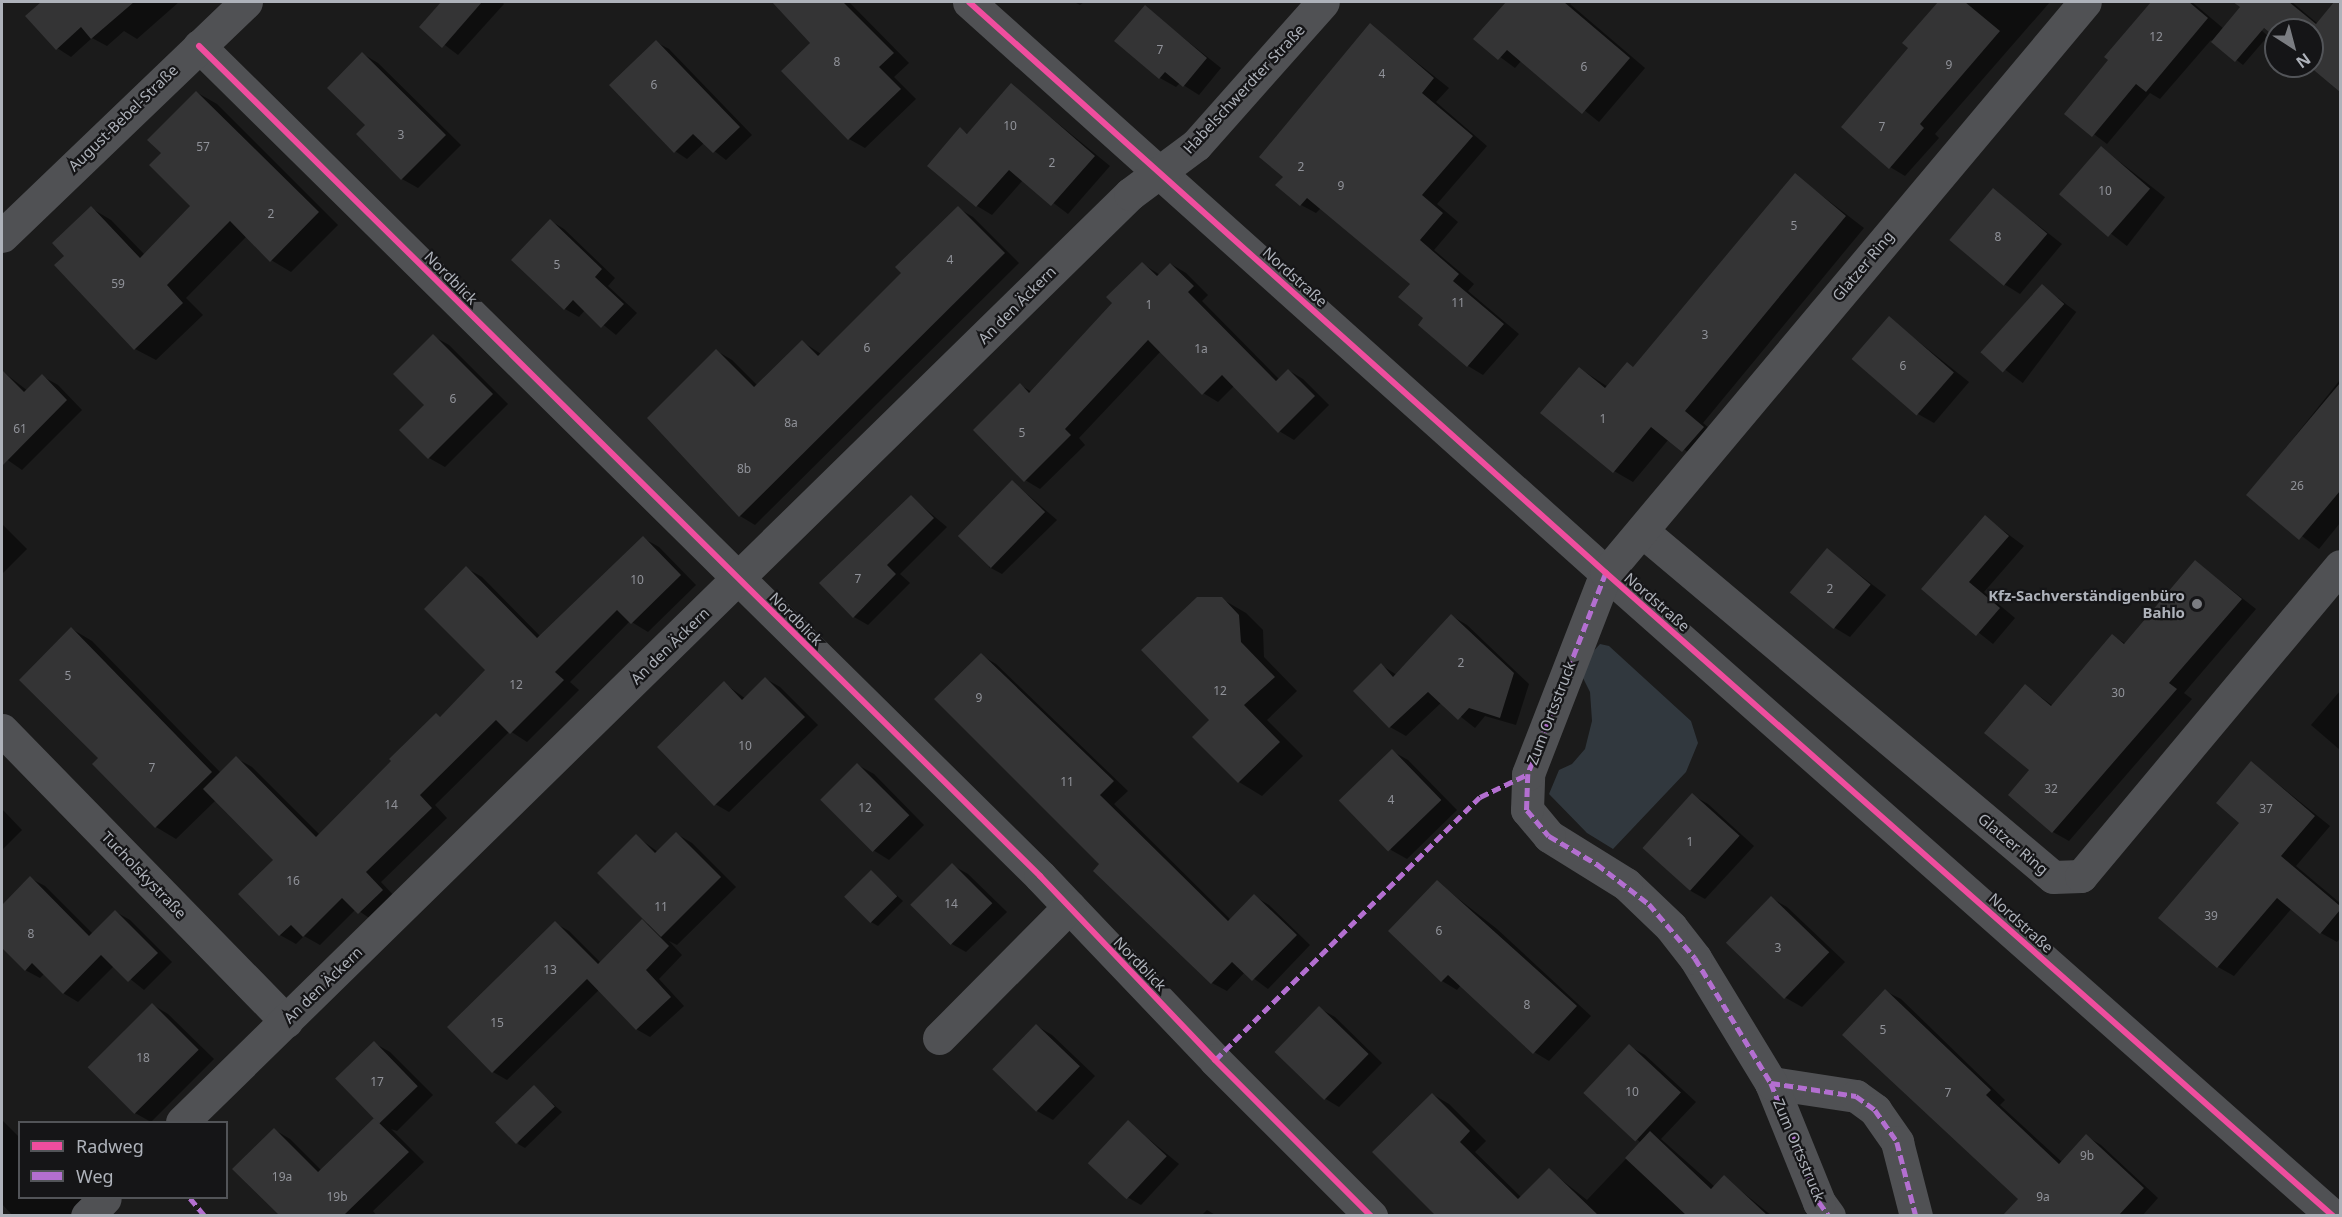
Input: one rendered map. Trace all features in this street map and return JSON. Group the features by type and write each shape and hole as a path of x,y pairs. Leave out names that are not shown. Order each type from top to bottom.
{"street":[{"name":"August-Bebel-Straße","path":"2,236 246,2"},
{"name":"Nordstraße","path":"969,2 1606,573 2333,1215"},
{"name":"Habelschwerdter Straße","path":"1161,172 1196,145 1323,2"},
{"name":"Glatzer Ring","path":"1606,573 2085,2"},
{"name":"Nordblick","path":"199,46 1069,907 1215,1060 1371,1215"},
{"name":"An den Äckern","path":"183,1121 1130,194 1161,172"},
{"name":"Glatzer Ring","path":"1642,531 2053,877 2081,876 2340,566"},
{"name":"Zum Ortsstruck","path":"1606,573 1528,774 1527,810 1549,836 1626,884 1671,927 1736,1020 1771,1083 1819,1202 1829,1215"},
{"name":"Tucholskystraße","path":"2,730 286,1021"},
{"path":"939,1038 1069,907"},
{"name":"Zum Ortsstruck","path":"1771,1083 1856,1096 1875,1110 1897,1142 1916,1215"},
{"path":"87,1215 103,1199"}],"shaded area":[{"path":"1600,644 1609,646 1691,721 1698,743 1686,772 1613,849 1587,833 1549,794 1559,770 1572,764 1585,749 1592,721 1590,692 1583,678 1591,654"}],"building":[{"path":"41,2 134,2 91,39 81,27 56,50 25,16"},
{"path":"441,2 482,2 442,48 419,27"},
{"path":"772,2 843,2 894,53 879,67 901,89 848,140 781,71 810,43"},
{"path":"1506,2 1564,2 1630,58 1582,114 1507,50 1498,60 1473,39"},
{"path":"1938,2 1965,2 2000,31 1920,124 1924,128 1889,169 1841,127 1908,48 1902,43"},
{"path":"2151,2 2189,2 2208,18 2146,92 2136,84 2092,137 2064,114 2108,60 2104,57"},
{"path":"2233,2 2289,2 2309,18 2264,18 2264,28 2235,62 2211,42 2240,7"},
{"path":"2334,2 2340,2 2340,92 2323,78 2324,18 2321,18"},
{"path":"1145,5 1207,58 1183,87 1165,72 1159,79 1114,41"},
{"path":"1370,23 1434,78 1422,93 1473,136 1422,195 1443,213 1420,240 1459,274 1453,281 1504,324 1467,367 1418,325 1423,318 1398,297 1410,284 1307,198 1300,206 1275,185 1283,177 1259,157"},
{"path":"656,40 740,127 713,153 693,134 674,153 609,85"},
{"path":"362,52 446,135 401,180 356,134 365,125 327,88"},
{"path":"1011,83 1095,156 1051,206 1009,170 976,207 927,166 960,127 967,134"},
{"path":"196,91 319,212 270,262 230,221 167,285 183,303 134,350 54,265 64,256 52,243 91,206 140,258 190,206 149,165 161,153 147,140"},
{"path":"2101,146 2150,189 2108,237 2059,194"},
{"path":"1795,173 1846,216 1685,411 1704,427 1682,452 1651,427 1613,473 1540,413 1579,367 1605,388 1627,362 1633,367"},
{"path":"1993,188 2047,234 2004,286 1949,240"},
{"path":"958,206 1005,253 739,517 647,418 716,349 754,387 802,340 818,356 901,273 895,267"},
{"path":"550,219 602,269 595,277 624,304 601,328 573,300 564,310 511,260"},
{"path":"1142,262 1157,276 1170,263 1194,286 1188,292 1276,381 1288,369 1315,396 1278,433 1222,375 1202,395 1148,340 1065,429 1071,435 1024,482 973,430 1020,383 1029,393 1112,303 1106,297"},
{"path":"2042,284 2064,304 2003,372 1980,352"},
{"path":"1889,316 1954,372 1917,415 1852,359"},
{"path":"433,334 493,394 428,459 399,430 424,405 393,374"},
{"path":"2,370 24,392 42,374 67,400 2,466"},
{"path":"2340,383 2340,491 2299,540 2246,495"},
{"path":"1012,480 1045,512 991,568 958,536"},
{"path":"911,495 934,518 887,565 896,574 853,618 819,583"},
{"path":"1985,515 2009,536 1969,582 2000,608 1976,636 1921,589"},
{"path":"643,536 681,575 631,624 617,610 555,672 564,680 510,734 496,720 420,795 432,808 366,872 383,890 358,914 342,898 303,937 291,925 279,936 238,894 273,860 203,789 236,756 316,837 391,761 389,759 436,713 440,717 485,670 424,609 466,566 537,638"},
{"path":"1827,548 1871,585 1833,629 1790,592"},
{"path":"2195,560 2242,599 2169,683 2177,689 2052,833 2008,795 2029,770 1984,733 2025,684 2051,706 2112,634 2124,644"},
{"path":"1197,597 1222,597 1239,615 1241,642 1275,677 1244,705 1280,742 1238,783 1192,737 1209,720 1141,650"},
{"path":"1451,614 1514,673 1500,718 1469,708 1458,720 1428,692 1389,728 1353,691 1381,663 1393,677"},
{"path":"71,627 212,772 155,828 92,764 98,758 19,680"},
{"path":"981,653 1114,781 1100,795 1228,921 1254,894 1297,935 1252,981 1232,962 1211,984 1093,871 1099,864 934,699"},
{"path":"765,677 805,717 714,806 657,747 724,681 742,700"},
{"path":"1392,749 1441,800 1388,851 1339,800"},
{"path":"2251,761 2315,816 2281,856 2340,906 2340,910 2320,934 2277,898 2217,968 2158,918 2239,823 2216,803"},
{"path":"857,763 909,815 873,852 820,800"},
{"path":"1692,793 1740,836 1690,891 1642,848"},
{"path":"676,832 721,877 661,937 597,873 636,834 655,853"},
{"path":"952,863 992,903 951,945 910,905"},
{"path":"871,870 897,896 870,923 844,897"},
{"path":"30,876 89,936 115,910 158,953 128,982 101,955 63,994 32,963 25,971 2,948 2,905"},
{"path":"1437,880 1577,1006 1533,1054 1448,975 1441,982 1388,931"},
{"path":"1771,896 1829,952 1784,999 1726,943"},
{"path":"642,919 669,946 646,970 671,997 636,1030 587,979 492,1073 447,1027 555,921 598,964"},
{"path":"1885,989 1991,1090 1986,1095 2059,1164 2086,1134 2144,1188 2119,1215 2003,1215 2018,1199 1842,1035"},
{"path":"152,1003 199,1050 134,1114 88,1067"},
{"path":"1319,1006 1369,1054 1324,1100 1275,1052"},
{"path":"1036,1024 1080,1066 1036,1112 992,1069"},
{"path":"374,1041 418,1086 379,1124 335,1079"},
{"path":"1629,1044 1681,1092 1635,1141 1583,1093"},
{"path":"534,1085 555,1107 516,1144 495,1123"},
{"path":"1432,1093 1470,1131 1460,1142 1518,1199 1549,1168 1598,1215 1435,1215 1372,1152"},
{"path":"374,1118 409,1152 344,1215 279,1215 232,1169 274,1128 318,1172"},
{"path":"1128,1120 1167,1156 1127,1199 1088,1163"},
{"path":"1650,1131 1711,1189 1724,1175 1767,1215 1686,1215 1625,1158"}],"marked path":[{"path":"1606,573 1528,774 1527,810 1549,836 1597,864 1649,904 1695,958 1771,1083 1819,1202 1829,1216"},
{"path":"1215,1060 1480,797 1528,774"},
{"path":"1771,1083 1856,1096 1875,1110 1897,1142 1916,1216"},
{"path":"191,1199 205,1216"}],"cycle path":[{"path":"969,2 1606,573 2333,1216"},
{"path":"199,46 1040,876 1215,1060 1371,1216"}],"place":[{"name":"Kfz-Sachverständigenbüro Bahlo","path":"2197,604"}]}
